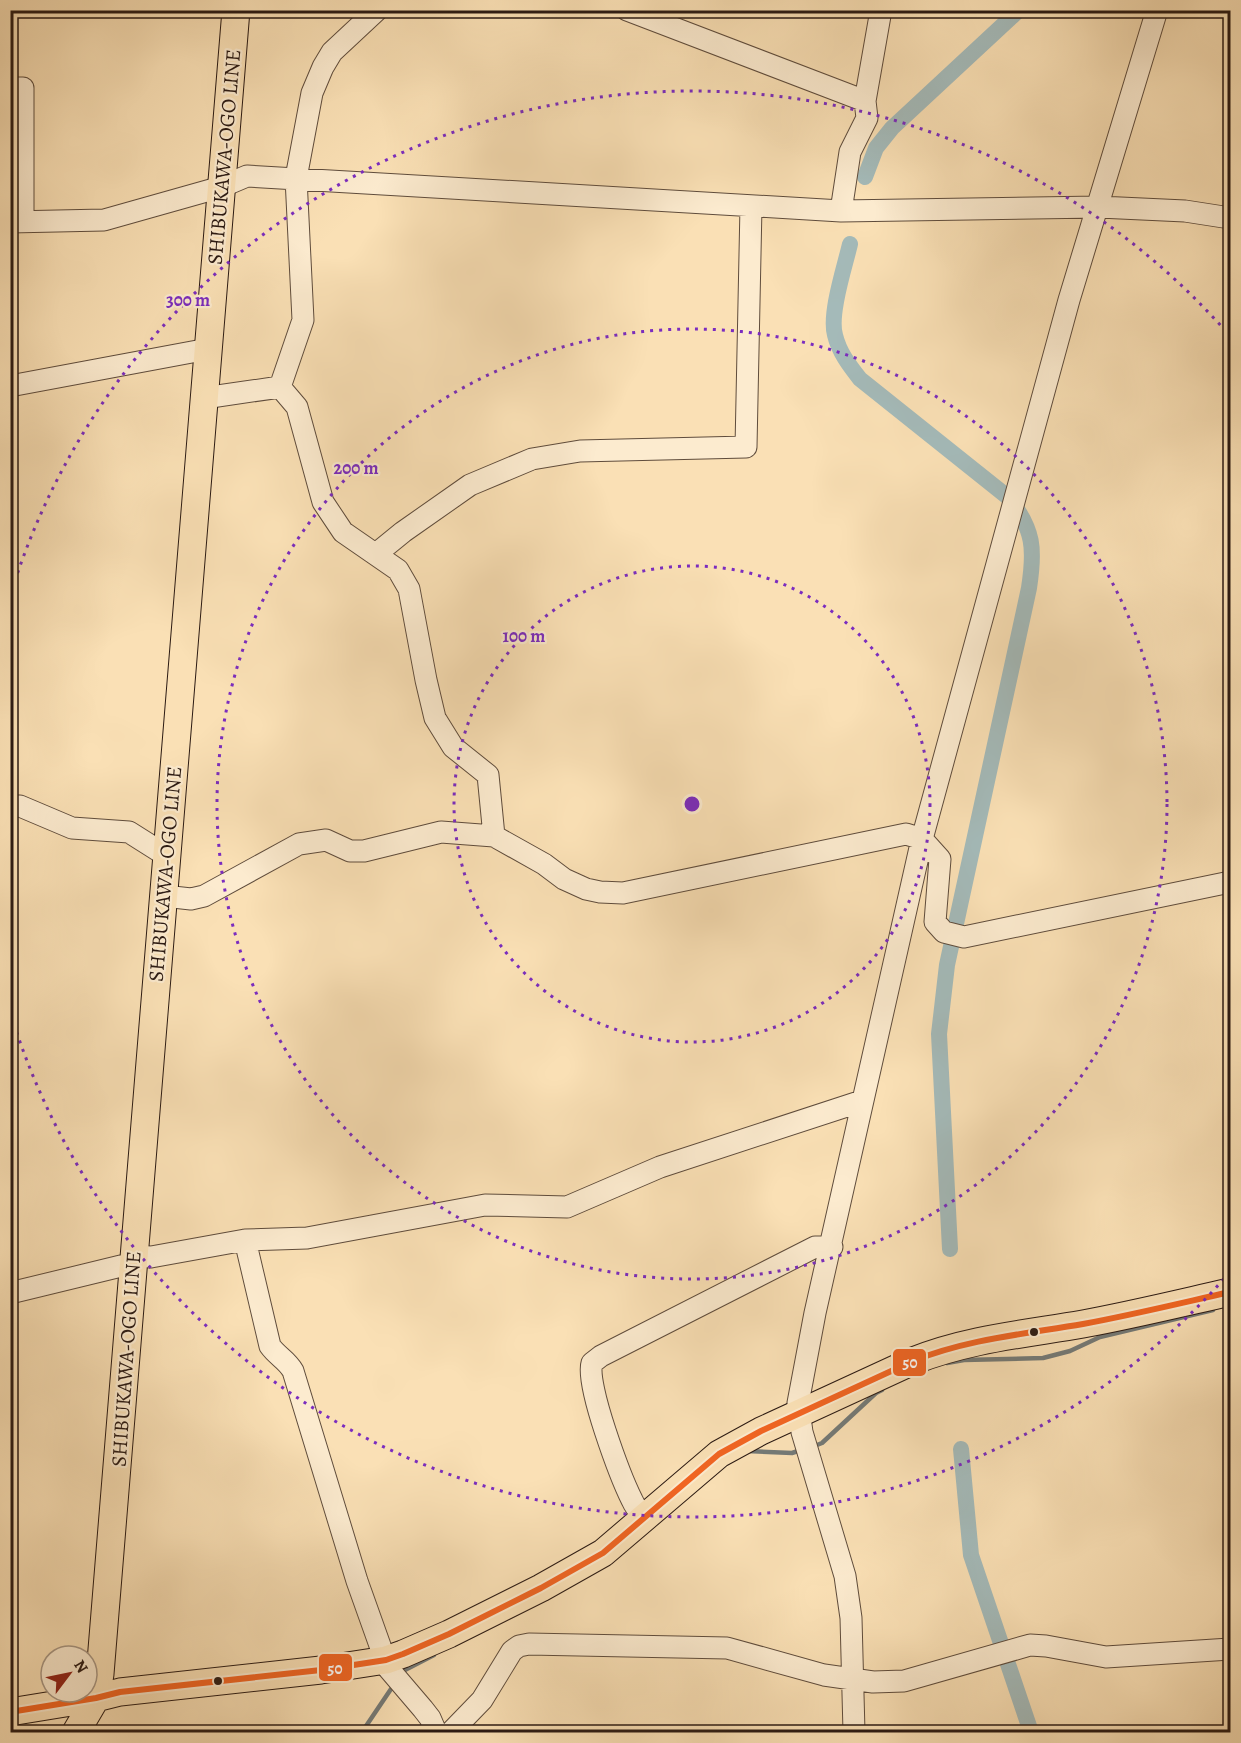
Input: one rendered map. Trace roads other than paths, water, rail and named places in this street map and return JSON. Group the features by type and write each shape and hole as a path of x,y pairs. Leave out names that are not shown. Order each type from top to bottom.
{"main road":[{"name":"SHIBUKAWA-OGO LINE","path":"99,1680 110,1571 236,10"},
{"path":"99,1697 120,1692 321,1670 386,1660 449,1634 580,1567 603,1553 645,1519 719,1454 761,1431 913,1361 960,1345 1114,1318 1230,1292"},
{"path":"10,1712 59,1704"},
{"name":"SHIBUKAWA-OGO LINE","path":"76,1732 92,1704"}],"street":[{"path":"280,387 303,320 296,178 312,93 322,67 332,52 377,10"},
{"path":"627,10 865,101"},
{"path":"841,211 850,152 867,118 865,101 881,10"},
{"path":"854,1732 851,1618 846,1576 802,1432 798,1403 862,1101 922,839 1069,300 1157,10"},
{"path":"10,88 23,88 17,221 104,220 221,187 247,176 841,211 1099,207 1185,211 1230,218"},
{"path":"376,554 470,485 532,459 580,452 746,447 751,206"},
{"path":"10,386 208,349"},
{"path":"204,398 280,387"},
{"path":"280,387 297,407 323,502 343,532 398,570 409,589 435,718 453,747 488,774 494,836"},
{"path":"10,806 20,806 72,828 129,832 167,856"},
{"path":"164,896 191,899 204,896 299,844 326,840 350,851 364,851 441,832 494,836 544,864 564,879 586,889 623,893 906,834 922,839 940,859 935,922 954,934 1230,882"},
{"path":"10,1293 134,1261 245,1240 314,1237 485,1205 567,1207 660,1167 862,1101"},
{"path":"245,1240 270,1346 293,1371 357,1581 386,1660 392,1674 430,1718 435,1732"},
{"path":"645,1519 632,1501 609,1440 591,1378 592,1363 601,1356 815,1248 832,1247"},
{"path":"451,1732 482,1700 512,1651 519,1646 529,1644 727,1647 824,1675 873,1682 904,1681 1030,1645 1106,1657 1230,1649"}],"waterway":[{"path":"865,177 876,148 892,128 1019,10"},
{"path":"850,244 834,315 835,335 845,358 860,379 1009,498 1024,520 1031,540 1032,562 1029,588 947,965 939,1034 950,1249"},
{"path":"947,1363 964,1360 1043,1358 1070,1351 1100,1337 1213,1310"},
{"path":"812,1447 822,1443 882,1390"},
{"path":"961,1449 971,1555 1031,1732"},
{"path":"747,1451 792,1453 801,1450"},
{"path":"405,1670 434,1655"},
{"path":"362,1732 391,1689"}]}
